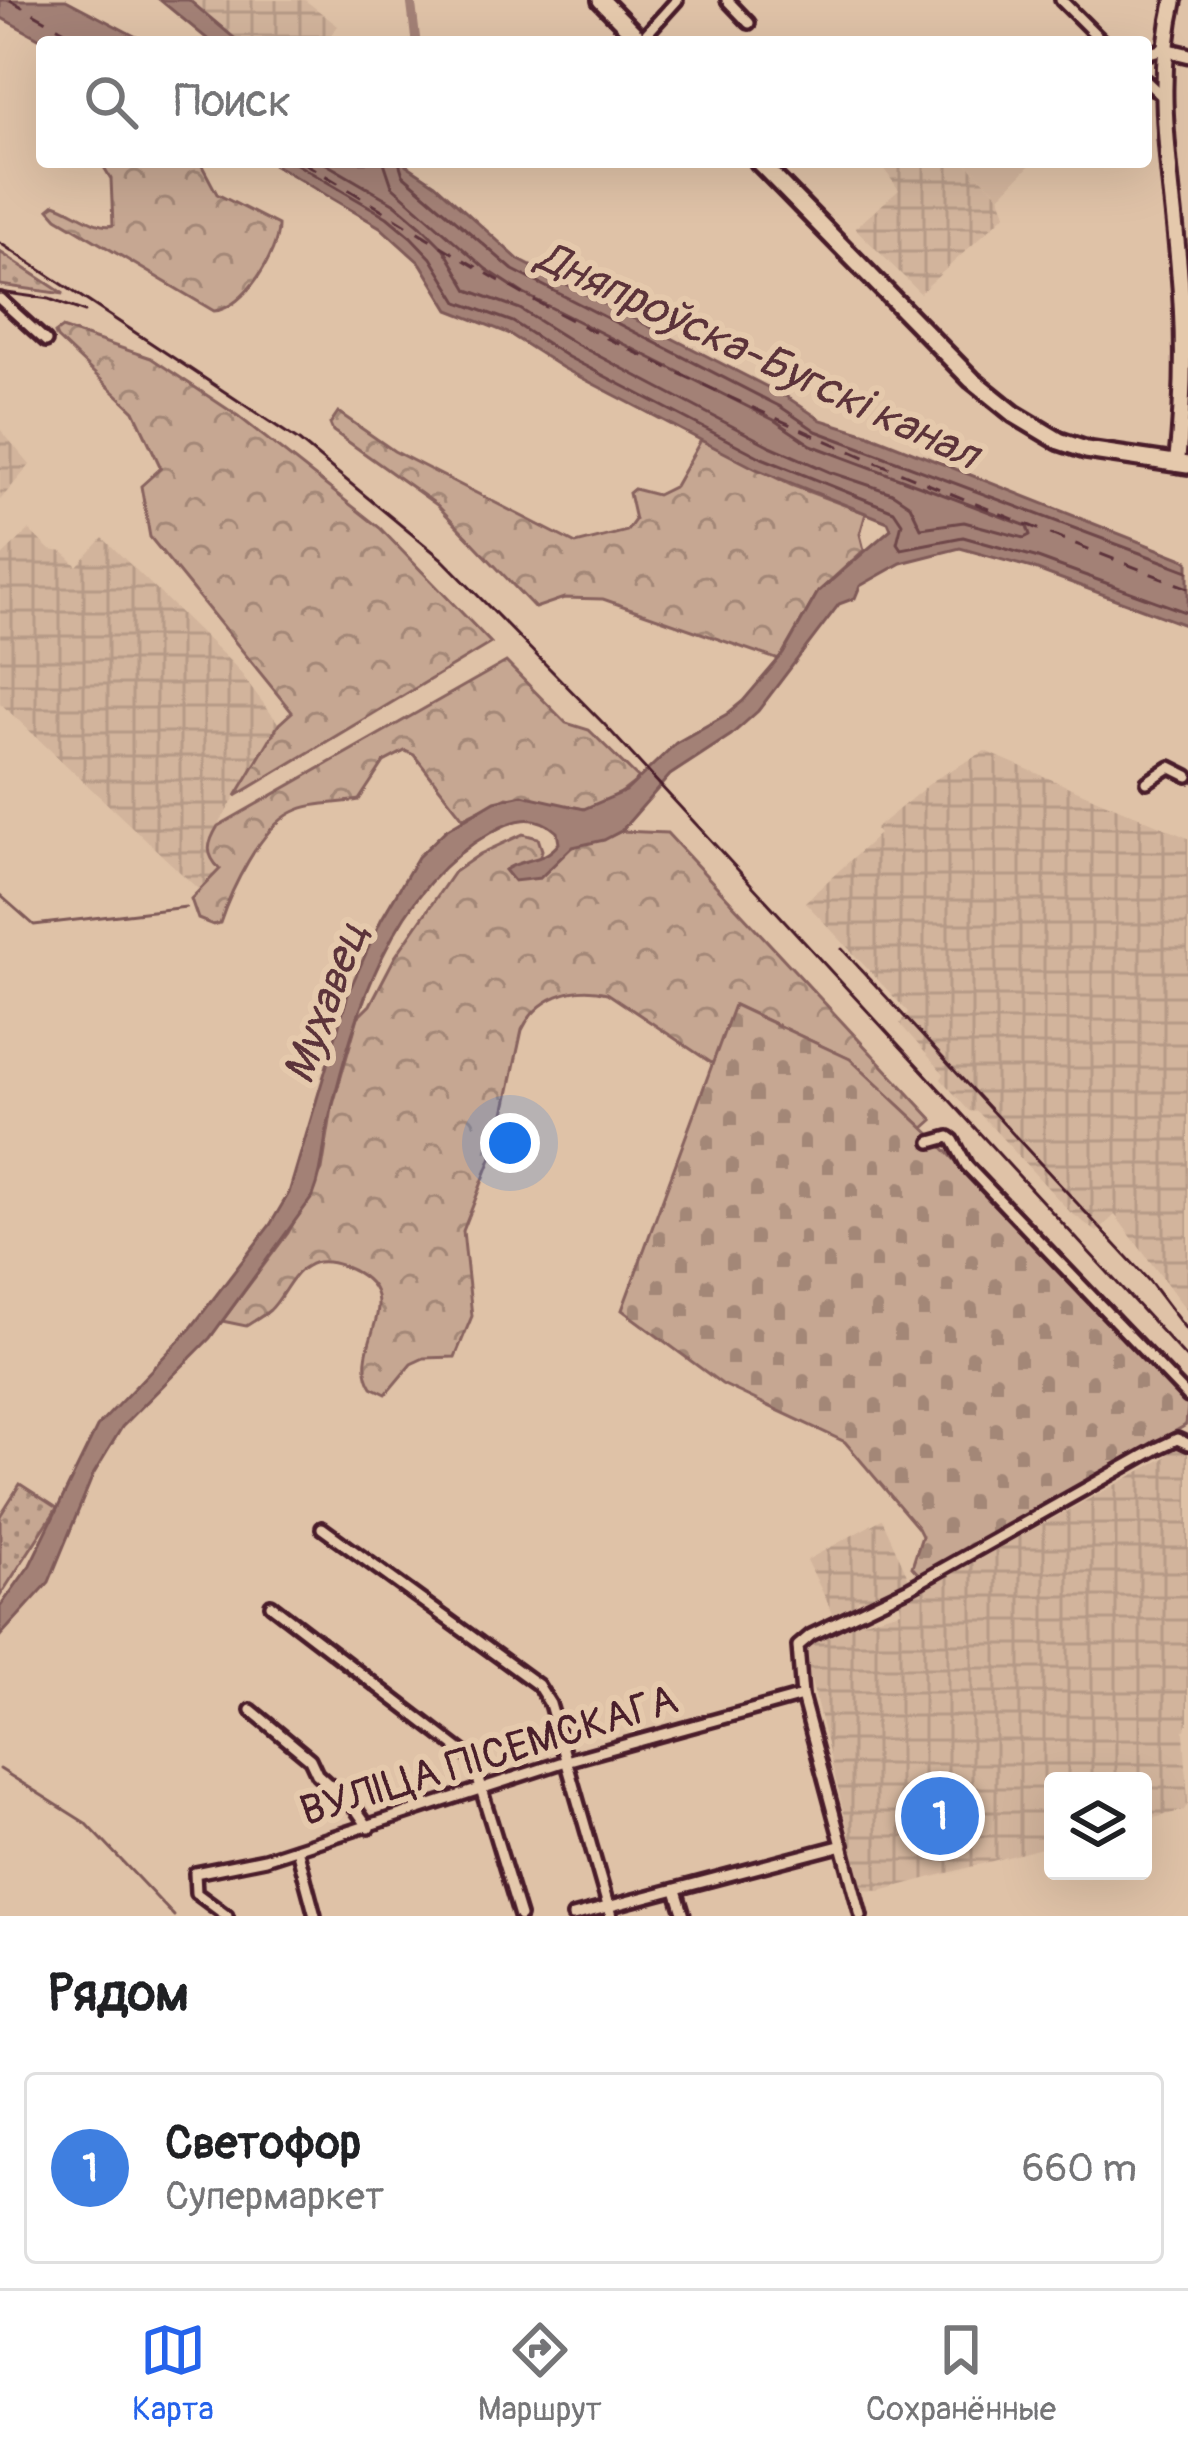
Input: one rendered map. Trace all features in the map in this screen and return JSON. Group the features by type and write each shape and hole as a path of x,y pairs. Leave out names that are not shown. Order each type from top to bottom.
{"main road":[{"path":"601,0 636,36"},
{"path":"765,168 972,380 1014,414 1072,446 1182,464 1182,238 1163,97 1163,49 1174,0"}],"street":[{"path":"645,36 677,0"},
{"path":"727,0 749,23"},
{"path":"1061,0 1097,36"},
{"path":"1152,52 1163,49 1188,55"},
{"path":"1152,87 1163,97"},
{"path":"0,299 46,341"},
{"path":"1147,782 1170,766 1188,776"},
{"path":"932,1142 949,1137 967,1166 1188,1397"},
{"path":"861,1916 802,1696 798,1646 1182,1441 1188,1427"},
{"path":"322,1528 538,1685 550,1704 610,1912"},
{"path":"271,1605 472,1759 520,1916"},
{"name":"ВУЛІЦА ПІСЕМСКАГА","path":"227,1916 196,1893 195,1873 297,1849 566,1761 802,1696"},
{"path":"251,1711 310,1759 317,1774 355,1808 369,1828"},
{"path":"573,1916 610,1912 844,1845"},
{"path":"297,1849 315,1916"},
{"path":"676,1890 684,1916"}],"shaded area":[{"path":"191,0 305,0 338,26 330,36 233,36"},
{"path":"883,168 971,168 1000,196 1006,214 920,293 855,228 899,190"},
{"path":"971,168 1027,168 1000,196"},
{"path":"0,429 30,465 0,500"},
{"path":"29,530 77,566 103,538 236,667 279,724 208,842 220,869 198,889 0,703 0,558"},
{"path":"985,751 1188,838 1188,1312 1115,1215 1097,1232 1070,1212 978,1112 969,1111 900,1024 908,1012 805,902 879,834 875,829 934,780"},
{"path":"1174,1448 1188,1449 1188,1723 1184,1731 1188,1804 1184,1810 1152,1819 1152,1772 1044,1772 1044,1847 880,1891 863,1890 803,1648 848,1625 901,1611 900,1602 1164,1458"},
{"path":"882,1519 909,1579 865,1602 859,1599 834,1616 807,1560"}],"green space":[{"path":"105,168 203,168 217,194 278,225 273,250 248,290 214,311 49,209 55,204 93,222 113,225 111,179"},
{"path":"0,252 64,294 0,285"},
{"path":"62,328 151,358 238,416 380,528 491,643 236,796 279,724 292,712 150,537 141,486 161,468 134,411 57,338 55,333"},
{"path":"338,412 394,451 576,544 627,531 635,520 629,493 634,489 657,495 675,486 701,440 791,485 866,513 860,534 864,550 818,592 779,660 603,599 564,598 535,608 437,505 333,431 330,424"},
{"path":"506,662 566,723 589,730 639,779 612,800 585,809 507,797 463,818 414,755 405,751 384,762 359,800 308,806 281,820 248,861 220,923 198,919 191,899 220,869 209,849 218,826"},
{"path":"621,831 667,833 933,1120 924,1128 849,1059 735,1005 713,1064 607,993 569,992 537,1009 522,1030 498,1141 463,1231 472,1316 455,1357 424,1358 411,1364 386,1394 372,1387 366,1371 378,1306 375,1291 365,1278 330,1262 316,1262 301,1270 270,1310 246,1326 222,1321 288,1233 322,1170 332,1108 358,1017 454,872 523,834 538,838 539,860 505,870 540,860 578,844 609,837"},
{"path":"734,1005 850,1059 932,1136 1188,1405 1186,1425 921,1577 912,1567 922,1536 918,1528 845,1442 722,1384 622,1310"},
{"path":"20,1484 57,1508 0,1596 0,1516"}],"water":[{"path":"0,0 66,0 135,36 36,37 0,17"},
{"path":"160,0 189,0 232,36 204,36"},
{"path":"280,168 411,168 519,260 787,397 821,420 1188,561 1188,626 1032,568 960,548 901,563 860,586 855,598 839,604 758,711 670,775 621,831 572,847 540,878 514,881 505,870 546,854 559,843 557,832 541,822 508,824 456,857 403,919 366,995 340,1076 313,1196 210,1338 122,1427 93,1475 49,1582 0,1636 0,1607 30,1565 97,1427 191,1328 289,1193 349,991 381,920 418,857 446,830 495,801 522,795 584,809 626,791 676,743 743,701 783,654 818,592 891,529 888,522 756,469 563,368 508,333 449,310 421,264 380,227"}],"waterway":[{"path":"411,0 415,36"},
{"path":"0,895 34,925 186,907"},
{"path":"0,1769 87,1824 174,1916"}],"ferry route":[{"path":"10,0 73,36"},
{"path":"312,168 507,285 727,396 1188,588"}],"railway":[{"path":"0,243 299,441 442,559 604,724 1188,1360"},
{"path":"0,292 49,299 85,312"},
{"path":"842,949 1150,1282 1188,1332"}],"place":[{"name":"Светофор","path":"940,1816"}],"water label":[{"name":"Дняпроўска-Бугскі канал","path":"758,356"},
{"name":"Мухавец","path":"326,1003"}]}
